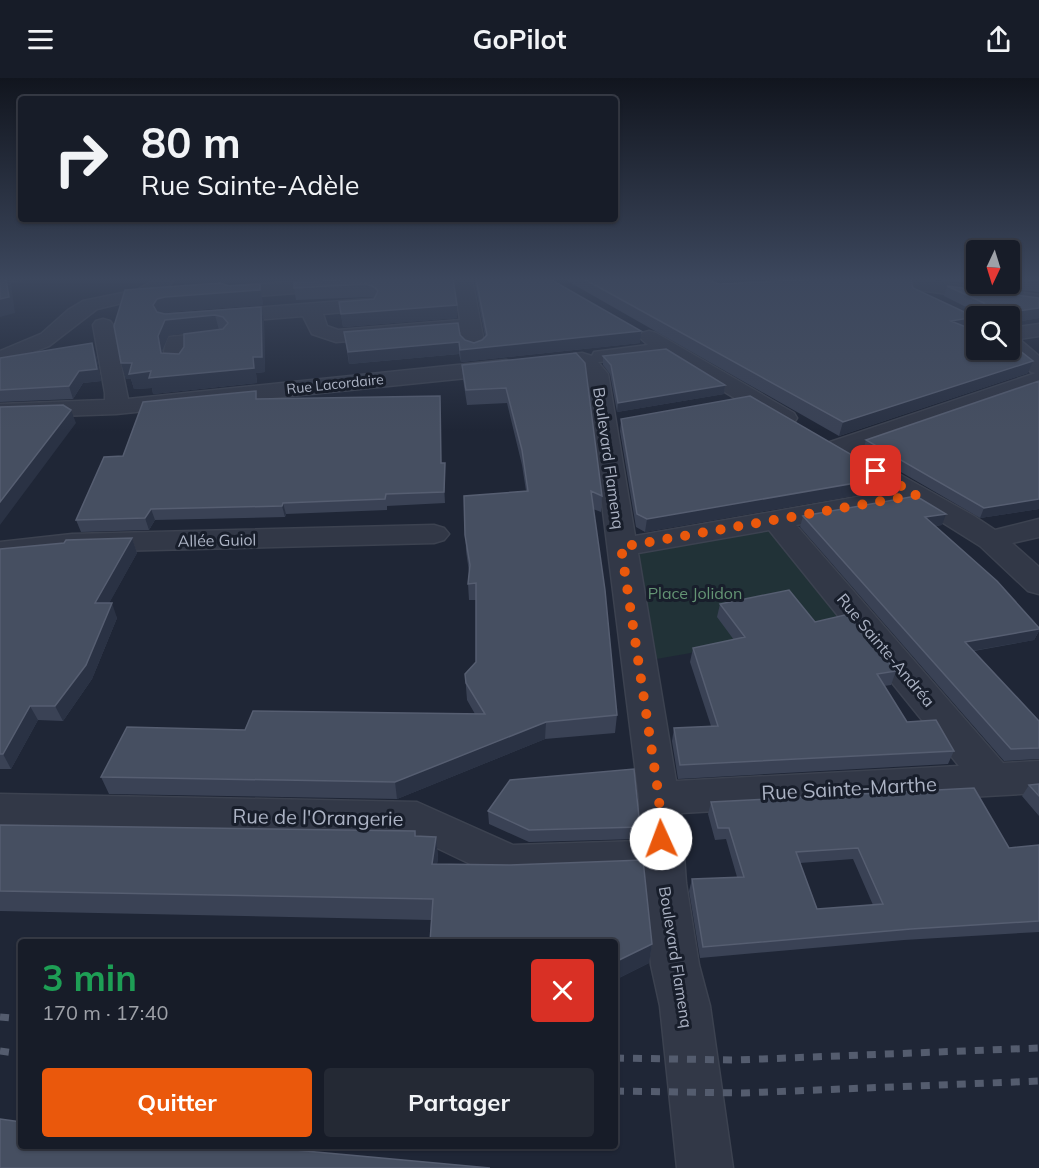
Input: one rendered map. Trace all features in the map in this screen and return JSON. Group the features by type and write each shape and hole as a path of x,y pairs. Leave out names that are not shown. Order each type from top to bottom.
{"street":[{"path":"0,358 42,342 57,330"},
{"path":"104,330 117,393 116,406"},
{"path":"295,332 384,330"},
{"path":"471,330 477,370"},
{"path":"637,330 964,522 990,540 1039,584"},
{"path":"1020,333 1039,330"},
{"path":"175,362 176,341 248,336"},
{"name":"Boulevard Flamenq","path":"669,349 570,360 597,374 616,422 621,547 659,798 661,859 675,965 685,1006 705,1168"},
{"path":"1020,351 1039,367"},
{"name":"Rue Lacordaire","path":"0,411 116,406 524,365"},
{"path":"820,439 1039,379"},
{"path":"716,404 750,398"},
{"path":"621,547 916,495"},
{"name":"Rue Sainte-Andréa","path":"777,521 994,780"},
{"path":"990,540 1039,528"},
{"name":"Allée Guiol","path":"0,551 72,543 435,534"},
{"name":"Rue Sainte-Marthe","path":"659,798 1039,777"},
{"name":"Rue de l'Orangerie","path":"0,811 417,819 510,864 661,859"}],"green space":[{"name":"Place Jolidon","path":"777,521 862,623 639,662 621,547"}],"building":[{"path":"115,330 161,330 158,336 161,353 179,354 184,347 184,334 216,330 261,330 262,357 253,357 254,368 149,378 151,371 129,374 132,363 121,363"},
{"path":"459,330 460,335 465,340 474,343 487,335 486,330 641,331 460,350 459,342 348,352 344,332"},
{"path":"676,330 966,330 966,360 1020,360 1020,351 1033,361 843,422"},
{"path":"92,343 97,369 79,371 69,386 0,390 0,358"},
{"path":"666,349 725,385 618,403 611,365 603,356"},
{"path":"576,353 585,363 602,496 591,491 605,590 617,715 546,722 395,782 101,777 127,727 245,730 253,711 485,714 466,683 465,674 476,662 476,583 468,584 470,565 465,535 464,496 528,491 522,450 506,388 466,390 462,365"},
{"path":"1039,381 1039,499 984,508 866,440"},
{"path":"256,391 256,399 440,396 441,463 445,463 444,492 386,494 385,499 283,503 282,506 151,509 145,518 76,520 104,457 123,456 143,402"},
{"path":"750,396 890,477 647,519 637,514 621,419"},
{"path":"63,405 71,410 0,502 0,407"},
{"path":"916,496 946,514 925,517 997,581 1039,628 965,642 1039,721 1039,748 1011,749 803,516"},
{"path":"132,538 95,603 112,603 86,665 55,706 30,706 3,754 0,754 0,549 64,543 66,540"},
{"path":"789,590 815,622 849,614 896,671 877,674 907,722 936,720 954,751 680,765 674,728 718,726 693,648 745,637 720,604"},
{"path":"634,769 640,827 529,830 488,811 510,780"},
{"path":"1039,784 1039,796 1029,785"},
{"path":"974,788 1009,848 1039,845 1039,921 911,929 703,947 692,879 744,877 729,828 718,828 711,802","holes":["858,848 883,904 817,909 796,852"]},
{"path":"0,825 415,831 415,836 436,837 432,864 510,865 643,860 652,944 618,961 618,939 430,939 433,899 0,891"},
{"path":"0,1119 18,1122 18,1149 283,1149 490,1168 0,1168"}],"railway":[{"path":"0,1017 18,1019"},
{"path":"618,1058 736,1060 1039,1048"},
{"path":"0,1051 18,1054"},
{"path":"618,1091 743,1093 1039,1081"}],"route":[{"path":"661,839 659,798 621,547 916,495 876,471"}]}
